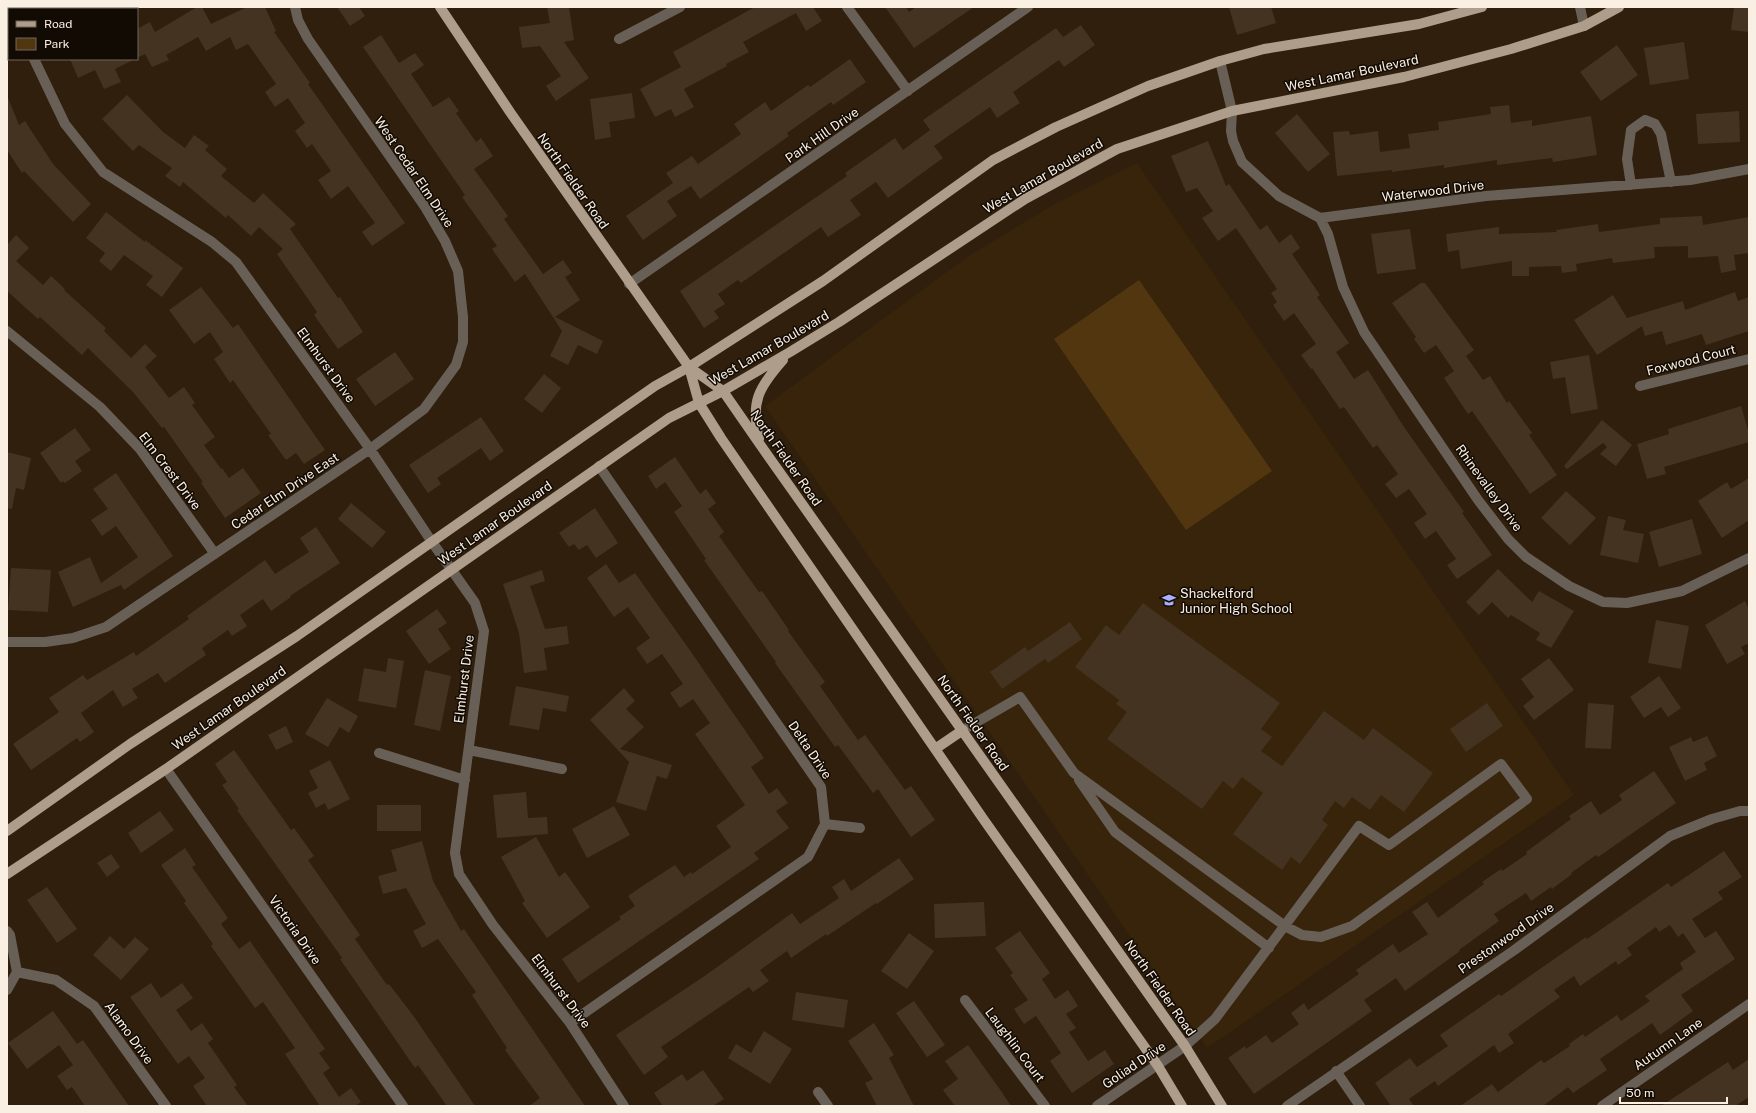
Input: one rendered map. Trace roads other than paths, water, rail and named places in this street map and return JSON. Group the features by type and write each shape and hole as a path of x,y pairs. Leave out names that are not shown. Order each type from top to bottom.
{"main road":[{"name":"North Fielder Road","path":"440,7 510,112 629,284 689,367 723,391 1185,1046 1222,1106"},
{"name":"West Lamar Boulevard","path":"7,831 130,744 297,636 655,386 689,367 823,281 993,160 1056,127 1148,86 1220,61 1264,49 1419,24 1482,7"},
{"name":"West Lamar Boulevard","path":"7,874 166,769 669,418 723,391 790,352 839,322 1025,199 1110,152 1232,111 1404,77 1511,49 1584,26 1619,7"},
{"path":"759,443 755,423 756,407 760,390 769,376 790,352"},
{"name":"North Fielder Road","path":"689,367 699,403 935,749 1158,1066 1182,1106"},
{"path":"935,749 963,730"}],"street":[{"name":"West Cedar Elm Drive","path":"295,7 298,20 308,39 425,207 445,241 458,271 463,317 463,342 456,365 424,409 370,449"},
{"path":"619,39 680,7"},
{"path":"847,7 908,91"},
{"name":"Park Hill Drive","path":"629,284 1028,7"},
{"path":"1580,7 1584,26"},
{"name":"Elmhurst Drive","path":"34,60 65,124 103,172 212,242 236,262 370,449 475,603 484,631 455,853 459,874 493,925 570,1023 624,1106"},
{"path":"1220,61 1232,111 1231,131 1233,141 1242,162 1279,196 1320,218"},
{"path":"1631,185 1626,160 1631,130 1645,120 1655,124 1661,134 1671,182"},
{"name":"Waterwood Drive","path":"1320,218 1486,196 1690,180 1749,169"},
{"name":"Rhinevalley Drive","path":"1320,218 1328,234 1343,287 1364,332 1478,500 1508,539 1526,557 1576,589 1603,602 1627,603 1682,591 1749,558"},
{"name":"Elm Crest Drive","path":"7,331 100,407 140,449 215,554"},
{"name":"Foxwood Court","path":"1640,386 1749,359"},
{"name":"Cedar Elm Drive East","path":"7,642 45,642 73,638 106,627 370,449"},
{"name":"Delta Drive","path":"599,466 821,787 825,824"},
{"path":"963,730 1020,697 1116,832 1269,948"},
{"path":"469,750 562,769"},
{"path":"378,753 465,780"},
{"name":"Goliad Drive","path":"1097,1106 1158,1066 1185,1046 1214,1019 1269,948 1285,926 1359,826 1390,845 1501,764 1527,799 1352,926 1321,937 1302,935 1285,926"},
{"name":"Victoria Drive","path":"166,769 403,1106"},
{"path":"1074,773 1285,926"},
{"name":"Prestonwood Drive","path":"1287,1106 1513,951 1670,836 1712,819 1740,811 1749,811"},
{"path":"570,1023 808,857 825,824 860,828"},
{"path":"7,931 10,935 17,972 7,990"},
{"name":"Alamo Drive","path":"17,972 56,980 94,1006 166,1106"},
{"name":"Laughlin Court","path":"965,1000 1045,1106"},
{"name":"Autumn Lane","path":"1602,1106 1749,1004"},
{"path":"1336,1071 1360,1106"},
{"path":"818,1092 828,1106"}],"place":[{"name":"Shackelford Junior High School","path":"1169,600"}]}
